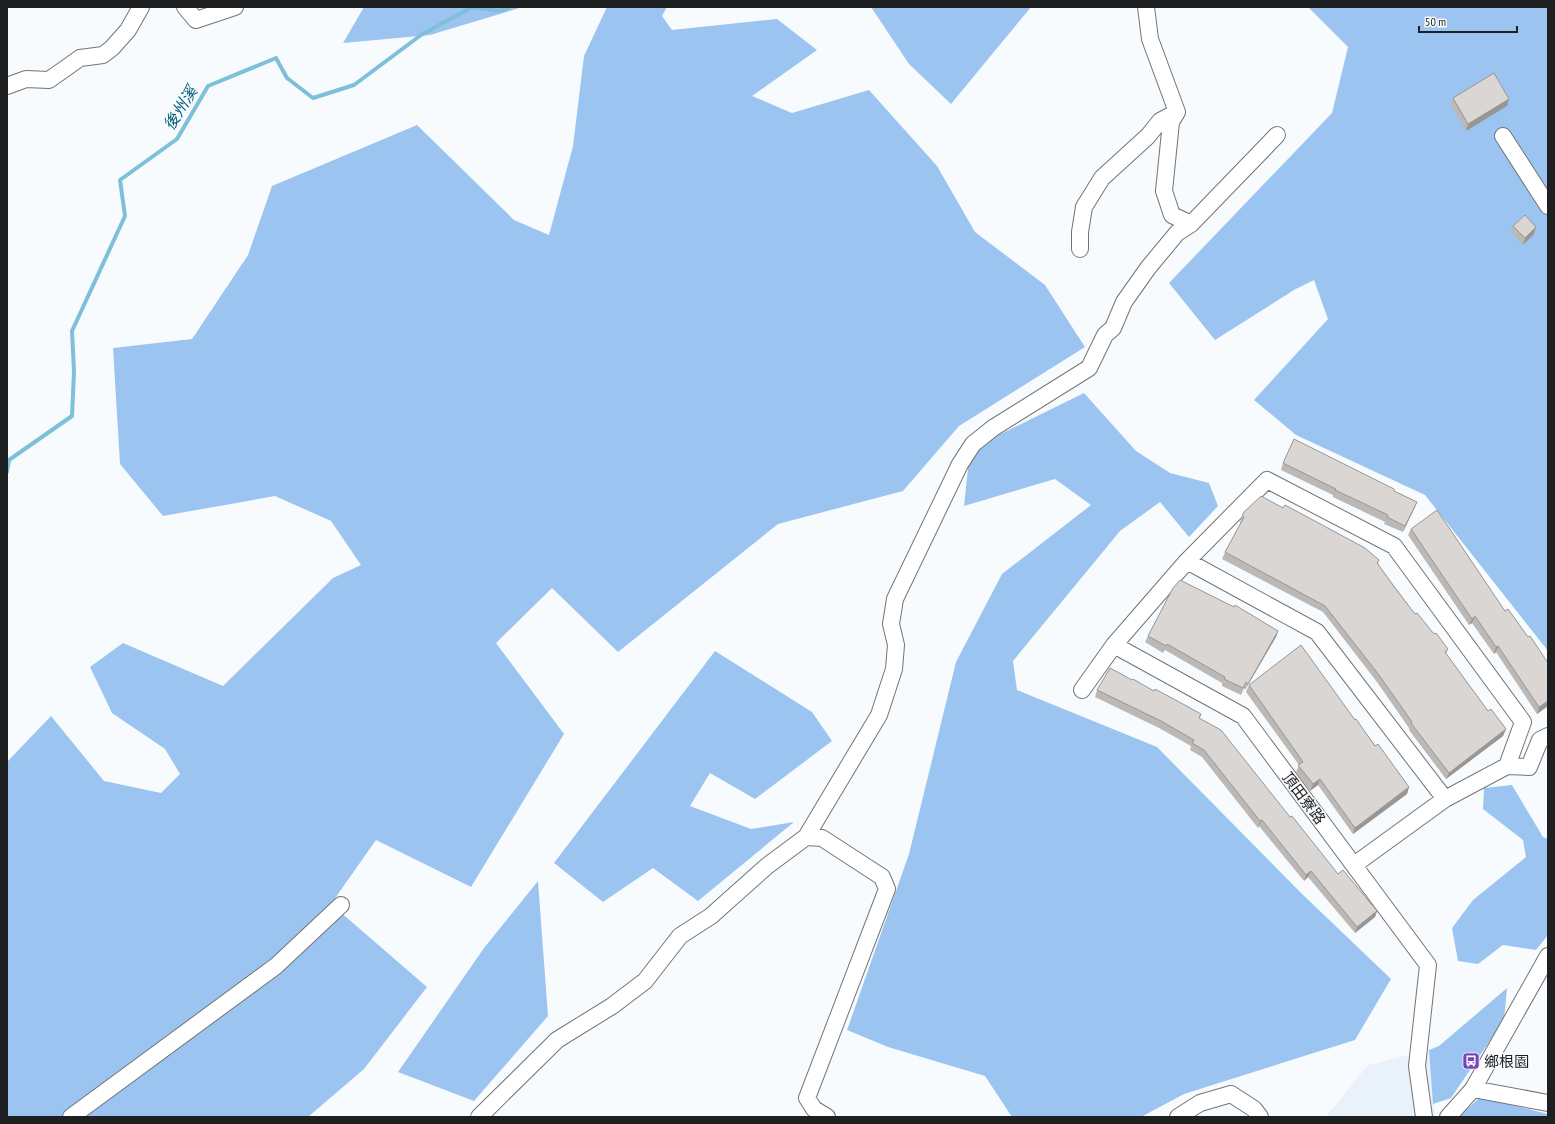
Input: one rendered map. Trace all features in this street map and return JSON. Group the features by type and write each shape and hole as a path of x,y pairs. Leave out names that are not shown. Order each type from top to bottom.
{"street":[{"path":"7,86 26,79 49,80 60,74 80,58 103,55 112,48 128,30 141,7"},
{"path":"185,7 196,20 235,7"},
{"path":"1146,7 1150,39 1176,112 1171,122 1164,191 1172,215 1191,224"},
{"path":"1080,249 1080,232 1084,207 1102,178 1148,136 1160,121 1176,112"},
{"path":"479,1117 558,1040 612,1006 645,981 680,936 711,916 767,866 806,837 879,715 894,669 896,645 891,624 895,599 960,464 973,444 993,428 1089,368 1105,335 1113,328 1124,302 1148,268 1177,233 1191,224 1277,135"},
{"path":"1503,136 1548,206"},
{"path":"1082,690 1114,645 1187,561 1267,480 1394,546 1523,722 1507,766"},
{"path":"1187,561 1317,632 1445,799"},
{"name":"頂田寮路","path":"1114,645 1243,716 1428,965 1417,1066 1424,1117"},
{"path":"1354,865 1445,799 1507,766 1529,767 1540,740 1548,736"},
{"path":"806,837 822,838 882,877 887,889 807,1098 814,1109 827,1117"},
{"path":"71,1117 276,966 341,906"},
{"path":"1448,1117 1473,1089 1548,956"},
{"path":"1473,1089 1548,1102"},
{"path":"1178,1117 1200,1103 1231,1094 1254,1109 1260,1117"}],"shaded area":[{"path":"364,7 523,7 430,35 343,43"},
{"path":"607,7 667,7 662,16 672,30 777,19 817,50 752,96 792,113 869,90 937,166 975,232 1045,285 1085,347 959,426 903,491 778,524 618,652 552,588 496,643 564,734 471,887 376,840 331,904 427,987 364,1069 308,1117 7,1117 7,762 51,716 104,781 161,793 180,774 165,749 112,713 90,667 123,643 223,686 333,578 361,565 331,521 275,496 163,516 120,464 113,348 192,339 248,255 272,186 417,125 514,220 549,235 573,146 584,56"},
{"path":"871,7 1031,7 951,104 909,64"},
{"path":"1308,7 1548,7 1548,651 1425,495 1296,435 1254,400 1328,319 1314,280 1294,290 1215,340 1169,283 1332,113 1348,47"},
{"path":"1084,393 1136,451 1170,473 1209,483 1218,506 1189,537 1160,502 1120,531 1013,661 1017,690 1157,747 1300,892 1391,979 1355,1040 1184,1094 1141,1117 1012,1117 985,1076 888,1047 847,1030 909,854 956,662 1002,574 1091,505 1055,479 964,506 970,449"},
{"path":"715,651 812,712 832,741 755,799 710,773 690,806 751,829 794,822 698,901 653,868 603,902 554,863"},
{"path":"1512,785 1543,837 1548,839 1548,935 1536,950 1503,945 1478,964 1458,961 1452,928 1473,900 1526,857 1523,840 1483,809 1484,788"},
{"path":"538,881 548,1016 474,1101 398,1072 484,948"},
{"path":"1507,988 1504,1020 1451,1098 1433,1104 1429,1050 1439,1046"},
{"path":"1429,1050 1435,1117 1326,1117 1368,1065"},
{"path":"1480,1097 1548,1114 1548,1117 1459,1117"}],"building":[{"path":"1494,73 1509,99 1468,124 1453,98"},
{"path":"1525,215 1536,227 1525,238 1513,226"},
{"path":"1294,439 1417,502 1405,526 1387,517 1388,515 1283,463"},
{"path":"1261,496 1283,508 1285,505 1365,548 1379,560 1377,563 1395,588 1415,614 1417,613 1434,634 1436,633 1448,649 1445,652 1461,674 1488,711 1491,709 1506,729 1449,773 1411,723 1412,722 1379,675 1325,606 1225,552 1244,517 1242,516 1244,512"},
{"path":"1437,510 1505,611 1508,609 1528,637 1530,636 1548,663 1548,701 1539,707 1498,646 1496,647 1475,616 1472,619 1411,529"},
{"path":"1180,580 1234,607 1235,605 1278,631 1248,684 1246,682 1243,688 1224,679 1225,677 1167,644 1166,646 1148,636 1173,588"},
{"path":"1301,645 1355,720 1356,719 1375,746 1378,744 1409,787 1355,828 1320,779 1313,784 1298,765 1303,762 1249,685"},
{"path":"1110,668 1154,691 1155,689 1201,714 1199,718 1221,730 1290,817 1292,816 1338,874 1343,870 1377,911 1357,927 1311,871 1306,875 1262,820 1260,821 1204,750 1192,743 1194,740 1161,721 1097,690"}],"waterway":[{"name":"後州溪","path":"7,472 9,460 72,416 74,371 72,331 125,216 120,180 177,139 208,86 276,58 287,78 313,98 354,85 421,35 472,7 500,11 509,7"}],"place":[{"name":"鄉根園","path":"1471,1061"}]}
